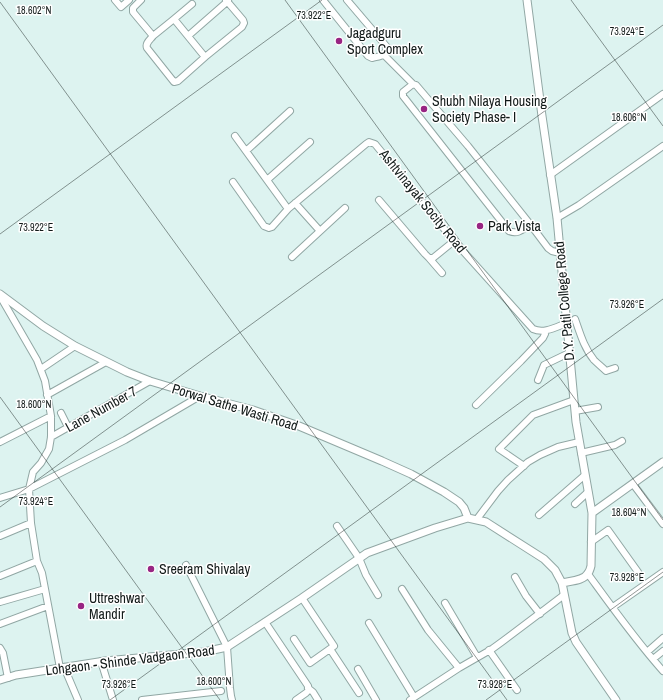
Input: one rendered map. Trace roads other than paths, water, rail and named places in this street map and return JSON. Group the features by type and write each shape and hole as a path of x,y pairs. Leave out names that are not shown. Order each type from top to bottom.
{"street":[{"path":"115,0 121,7 129,0"},
{"path":"141,0 132,8 133,12 153,36"},
{"path":"322,2 368,56 372,58 384,55 387,47 347,0"},
{"name":"D.Y. Patil College Road","path":"527,0 557,218 575,411 592,513 591,566 588,574"},
{"path":"188,36 227,1 244,23 242,27 178,81 174,82 146,48 146,46 153,36 193,1"},
{"path":"174,19 205,57"},
{"path":"384,55 413,84 416,85 437,108 548,248 552,251 560,253"},
{"path":"413,84 403,92 403,96 510,231 517,233 530,224"},
{"path":"550,175 663,94"},
{"path":"246,151 290,111"},
{"path":"235,136 288,210"},
{"path":"267,180 310,142"},
{"name":"Ashtvinayak Socity Road","path":"233,182 264,226 269,228 272,227 295,203 366,144 369,142 375,144 454,241 533,329 544,331"},
{"path":"557,218 579,205 663,146"},
{"path":"379,200 442,273"},
{"path":"295,203 320,231"},
{"path":"292,257 345,208"},
{"path":"429,258 433,258 454,241"},
{"path":"0,295 37,360 47,395 51,416 51,437 49,449 41,463 33,472 30,489 31,523 37,561 42,573 62,668 78,700"},
{"name":"Porwal Sathe Wasti Road","path":"0,295 43,326 75,346 126,372 200,396 253,410 299,426 382,461 411,474 444,492 459,502 464,508 468,518"},
{"path":"575,319 582,340 595,360 606,370 614,368"},
{"path":"476,405 543,338 544,331 567,323"},
{"path":"40,369 75,346"},
{"path":"538,380 544,365 569,353"},
{"path":"47,395 106,362"},
{"name":"Lane Number 7","path":"51,437 150,381"},
{"path":"0,498 30,489 125,440 200,396"},
{"path":"524,466 499,449 533,415 574,400"},
{"path":"575,411 598,407"},
{"path":"61,413 68,427"},
{"path":"0,442 51,416"},
{"path":"581,453 615,445 622,441"},
{"path":"477,519 498,491 524,466 540,455 558,447 579,442"},
{"path":"592,513 663,462"},
{"path":"539,515 585,474"},
{"path":"633,484 663,524"},
{"path":"575,504 588,492"},
{"name":"Lohgaon - Shinde Vadgaon Road","path":"0,680 16,675 101,661 204,652 227,647 367,553 435,528 468,518 486,522 544,560 555,570 562,583"},
{"path":"0,536 31,523"},
{"path":"337,526 359,558 366,575 378,595"},
{"path":"591,542 608,530 638,572"},
{"path":"0,576 37,561"},
{"path":"186,565 227,647 232,700"},
{"path":"613,608 663,572"},
{"path":"616,700 576,642 572,633 562,583 576,580 588,574 663,671"},
{"path":"515,577 526,596 540,614"},
{"path":"0,602 45,589"},
{"path":"402,589 428,630 459,668"},
{"path":"369,622 412,699 503,641 564,594"},
{"path":"294,639 310,663 334,646 302,598"},
{"path":"445,603 477,657"},
{"path":"0,624 48,606"},
{"path":"265,622 308,688 313,692 318,700"},
{"path":"647,652 663,638"},
{"path":"0,648 3,653 8,678"},
{"path":"330,649 359,693"},
{"path":"489,650 517,690"},
{"path":"653,660 663,651"},
{"path":"101,661 113,700"},
{"path":"358,669 376,700"},
{"path":"296,700 306,694 309,690 308,688"},
{"path":"142,700 221,691"}],"place":[{"name":"Jagadguru Sport Complex","path":"339,41"},
{"name":"Shubh Nilaya Housing Society Phase- I","path":"424,109"},
{"name":"Park Vista","path":"480,226"},
{"name":"Sreeram Shivalay","path":"151,569"},
{"name":"Uttreshwar Mandir","path":"81,606"}]}
